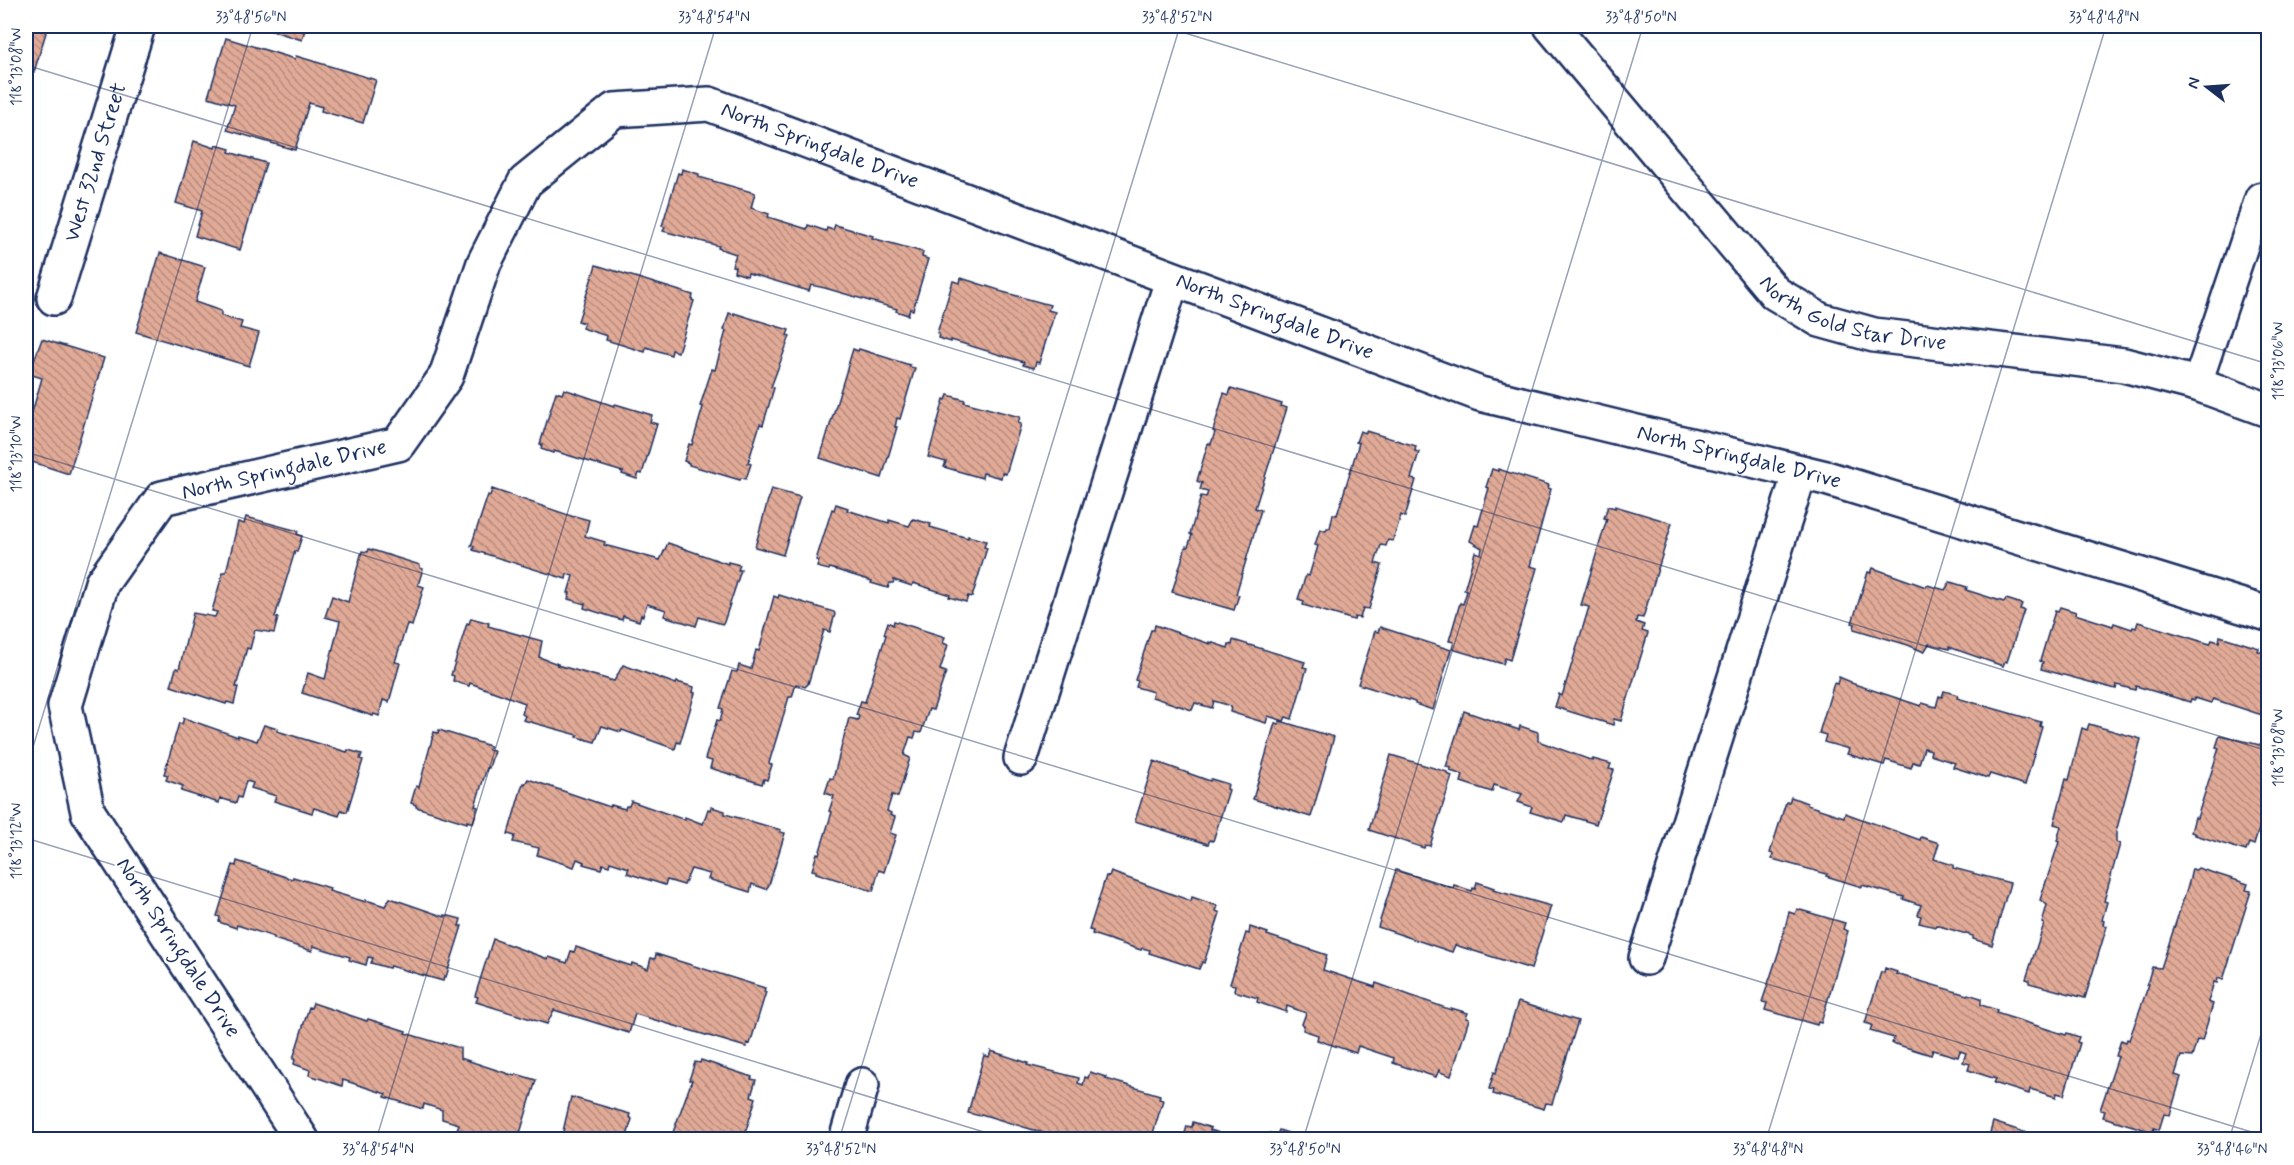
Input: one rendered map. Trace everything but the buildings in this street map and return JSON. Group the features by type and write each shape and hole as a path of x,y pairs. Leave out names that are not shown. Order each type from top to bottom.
{"street":[{"name":"West 32nd Street","path":"54,298 138,26"},
{"name":"North Gold Star Drive","path":"1551,26 1775,293 1820,320 1874,335 2124,365 2198,384 2268,410"},
{"name":"North Springdale Drive","path":"297,1138 88,812 65,706 102,583 162,498 398,444 446,376 484,263 525,182 614,110 709,104 1479,394 1800,472 2268,614"},
{"path":"1021,758 1172,280"},
{"path":"1646,958 1800,472"},
{"path":"846,1140 862,1085"}],"lane":[{"path":"2198,384 2260,197"}]}
